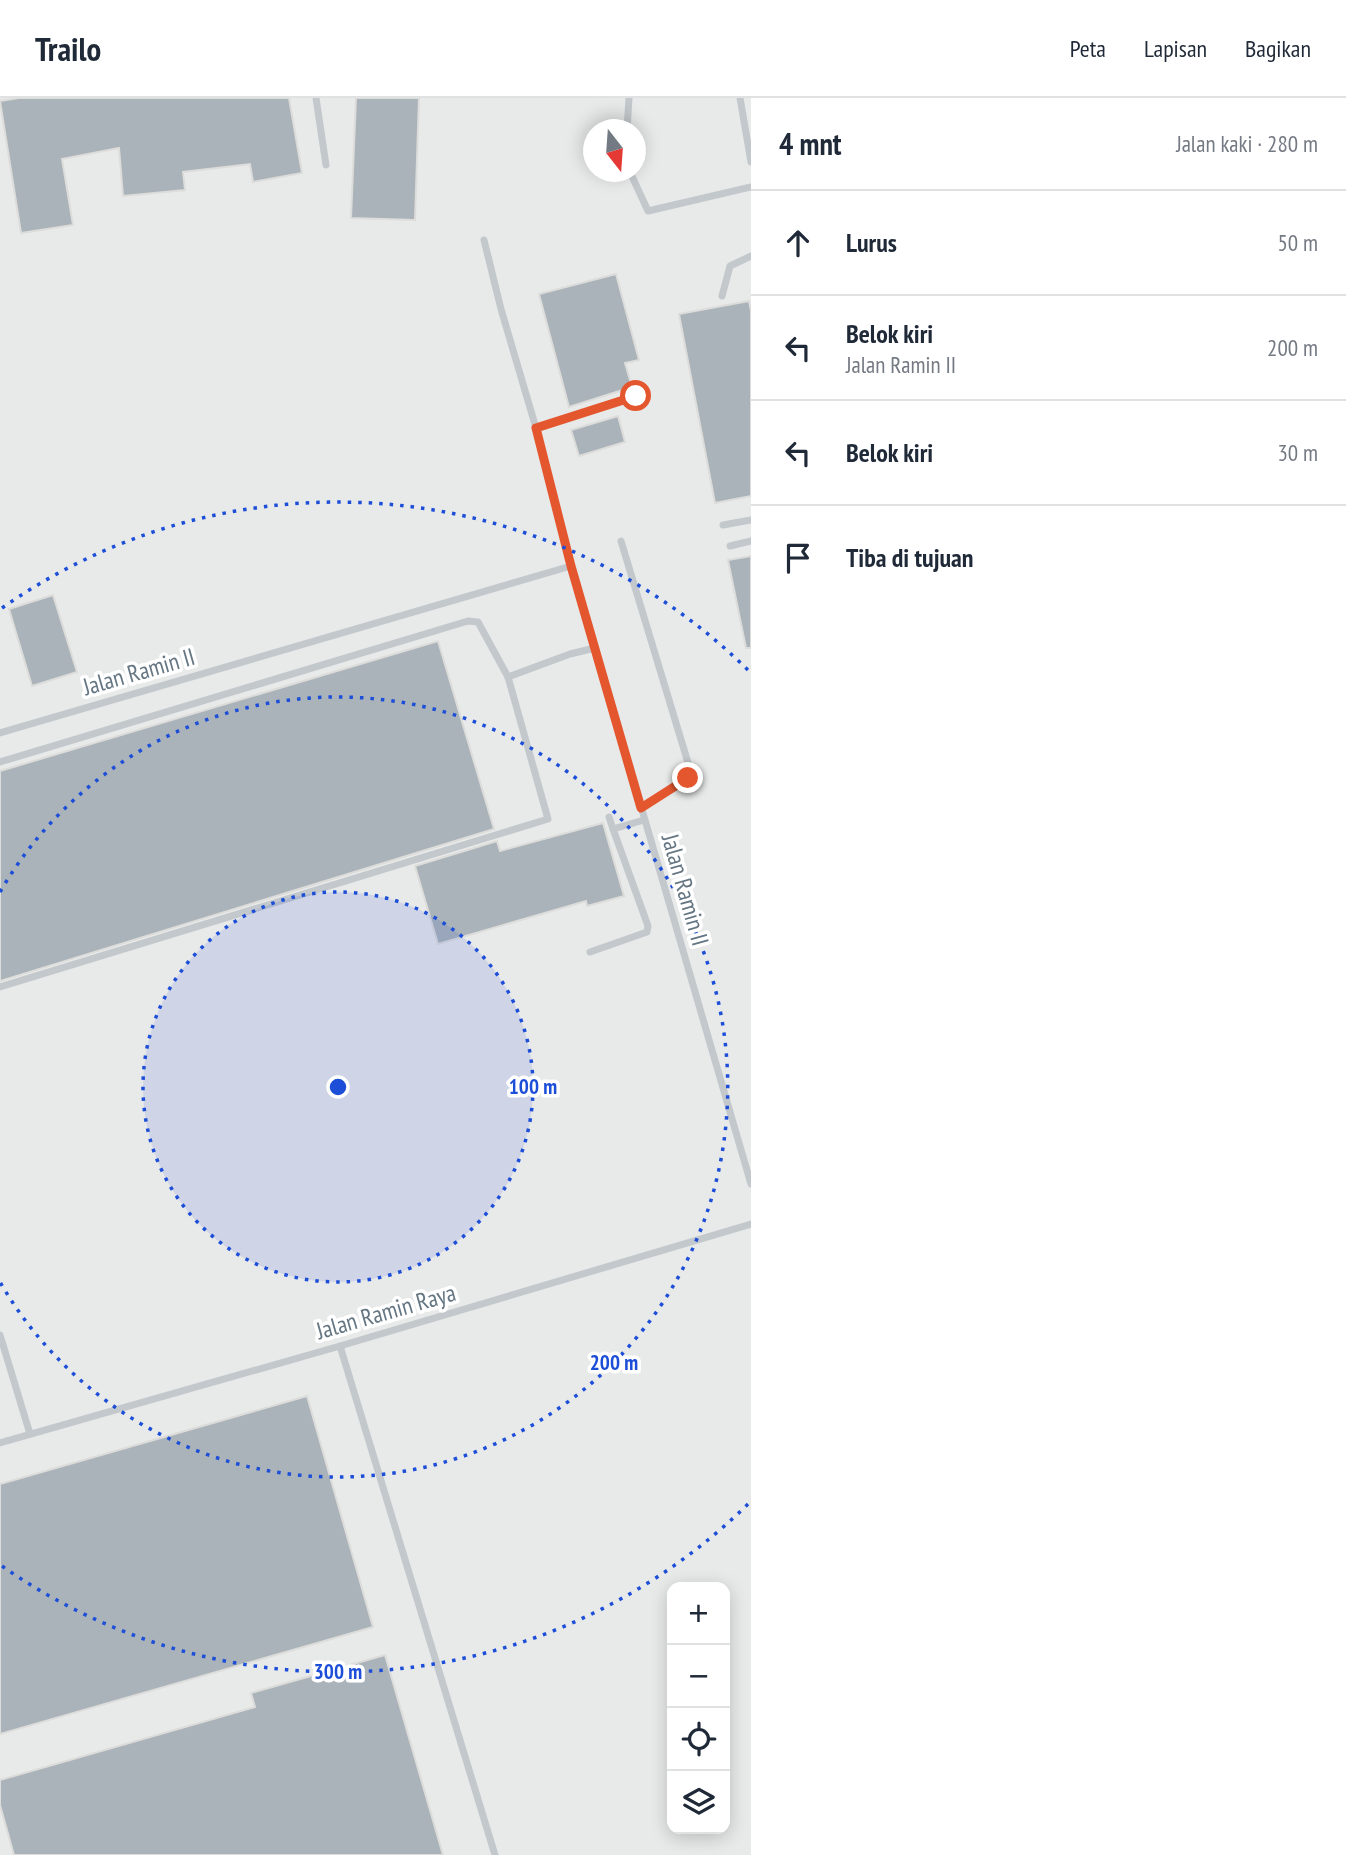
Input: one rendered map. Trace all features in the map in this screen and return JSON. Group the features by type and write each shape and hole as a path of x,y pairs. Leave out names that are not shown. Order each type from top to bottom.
{"lane":[{"path":"316,98 326,165"},
{"path":"628,119 629,98"},
{"path":"740,98 751,162"},
{"path":"635,182 648,211 751,187"},
{"name":"Jalan Ramin II","path":"484,240 571,566 751,1184"},
{"path":"722,296 730,266 751,256"},
{"path":"536,428 636,396"},
{"path":"723,525 751,520"},
{"path":"621,541 689,766 686,780 641,808"},
{"path":"730,546 751,541"},
{"name":"Jalan Ramin II","path":"0,733 571,566"},
{"path":"0,762 473,621 480,625 508,677 548,820 0,987"},
{"path":"508,677 570,654 596,648"},
{"path":"590,952 648,930 609,817"},
{"path":"613,829 644,820"},
{"name":"Jalan Ramin Raya","path":"0,1443 751,1224"},
{"path":"0,1335 30,1434"},
{"path":"340,1346 495,1855"}],"shaded area":[{"path":"0,98 751,98 751,1855 0,1855"}],"building":[{"path":"19,98 289,98 302,173 253,182 250,164 183,172 185,190 123,196 119,148 62,159 73,225 21,233 0,101"},
{"path":"356,98 419,98 415,220 351,218"},
{"path":"616,274 639,360 625,363 632,387 569,407 539,294"},
{"path":"749,301 751,496 715,503 679,314"},
{"path":"618,416 625,442 579,456 571,430"},
{"path":"751,556 751,648 746,648 728,560"},
{"path":"53,595 77,672 32,686 9,609"},
{"path":"438,641 494,829 0,981 0,771"},
{"path":"603,823 624,896 587,906 586,901 438,944 415,866 497,841 500,851"},
{"path":"307,1396 373,1627 0,1734 0,1484"},
{"path":"385,1655 443,1855 14,1855 0,1805 0,1780 255,1707 251,1693"}],"route":[{"path":"636,396 536,428 571,566 641,808 688,778"}]}
